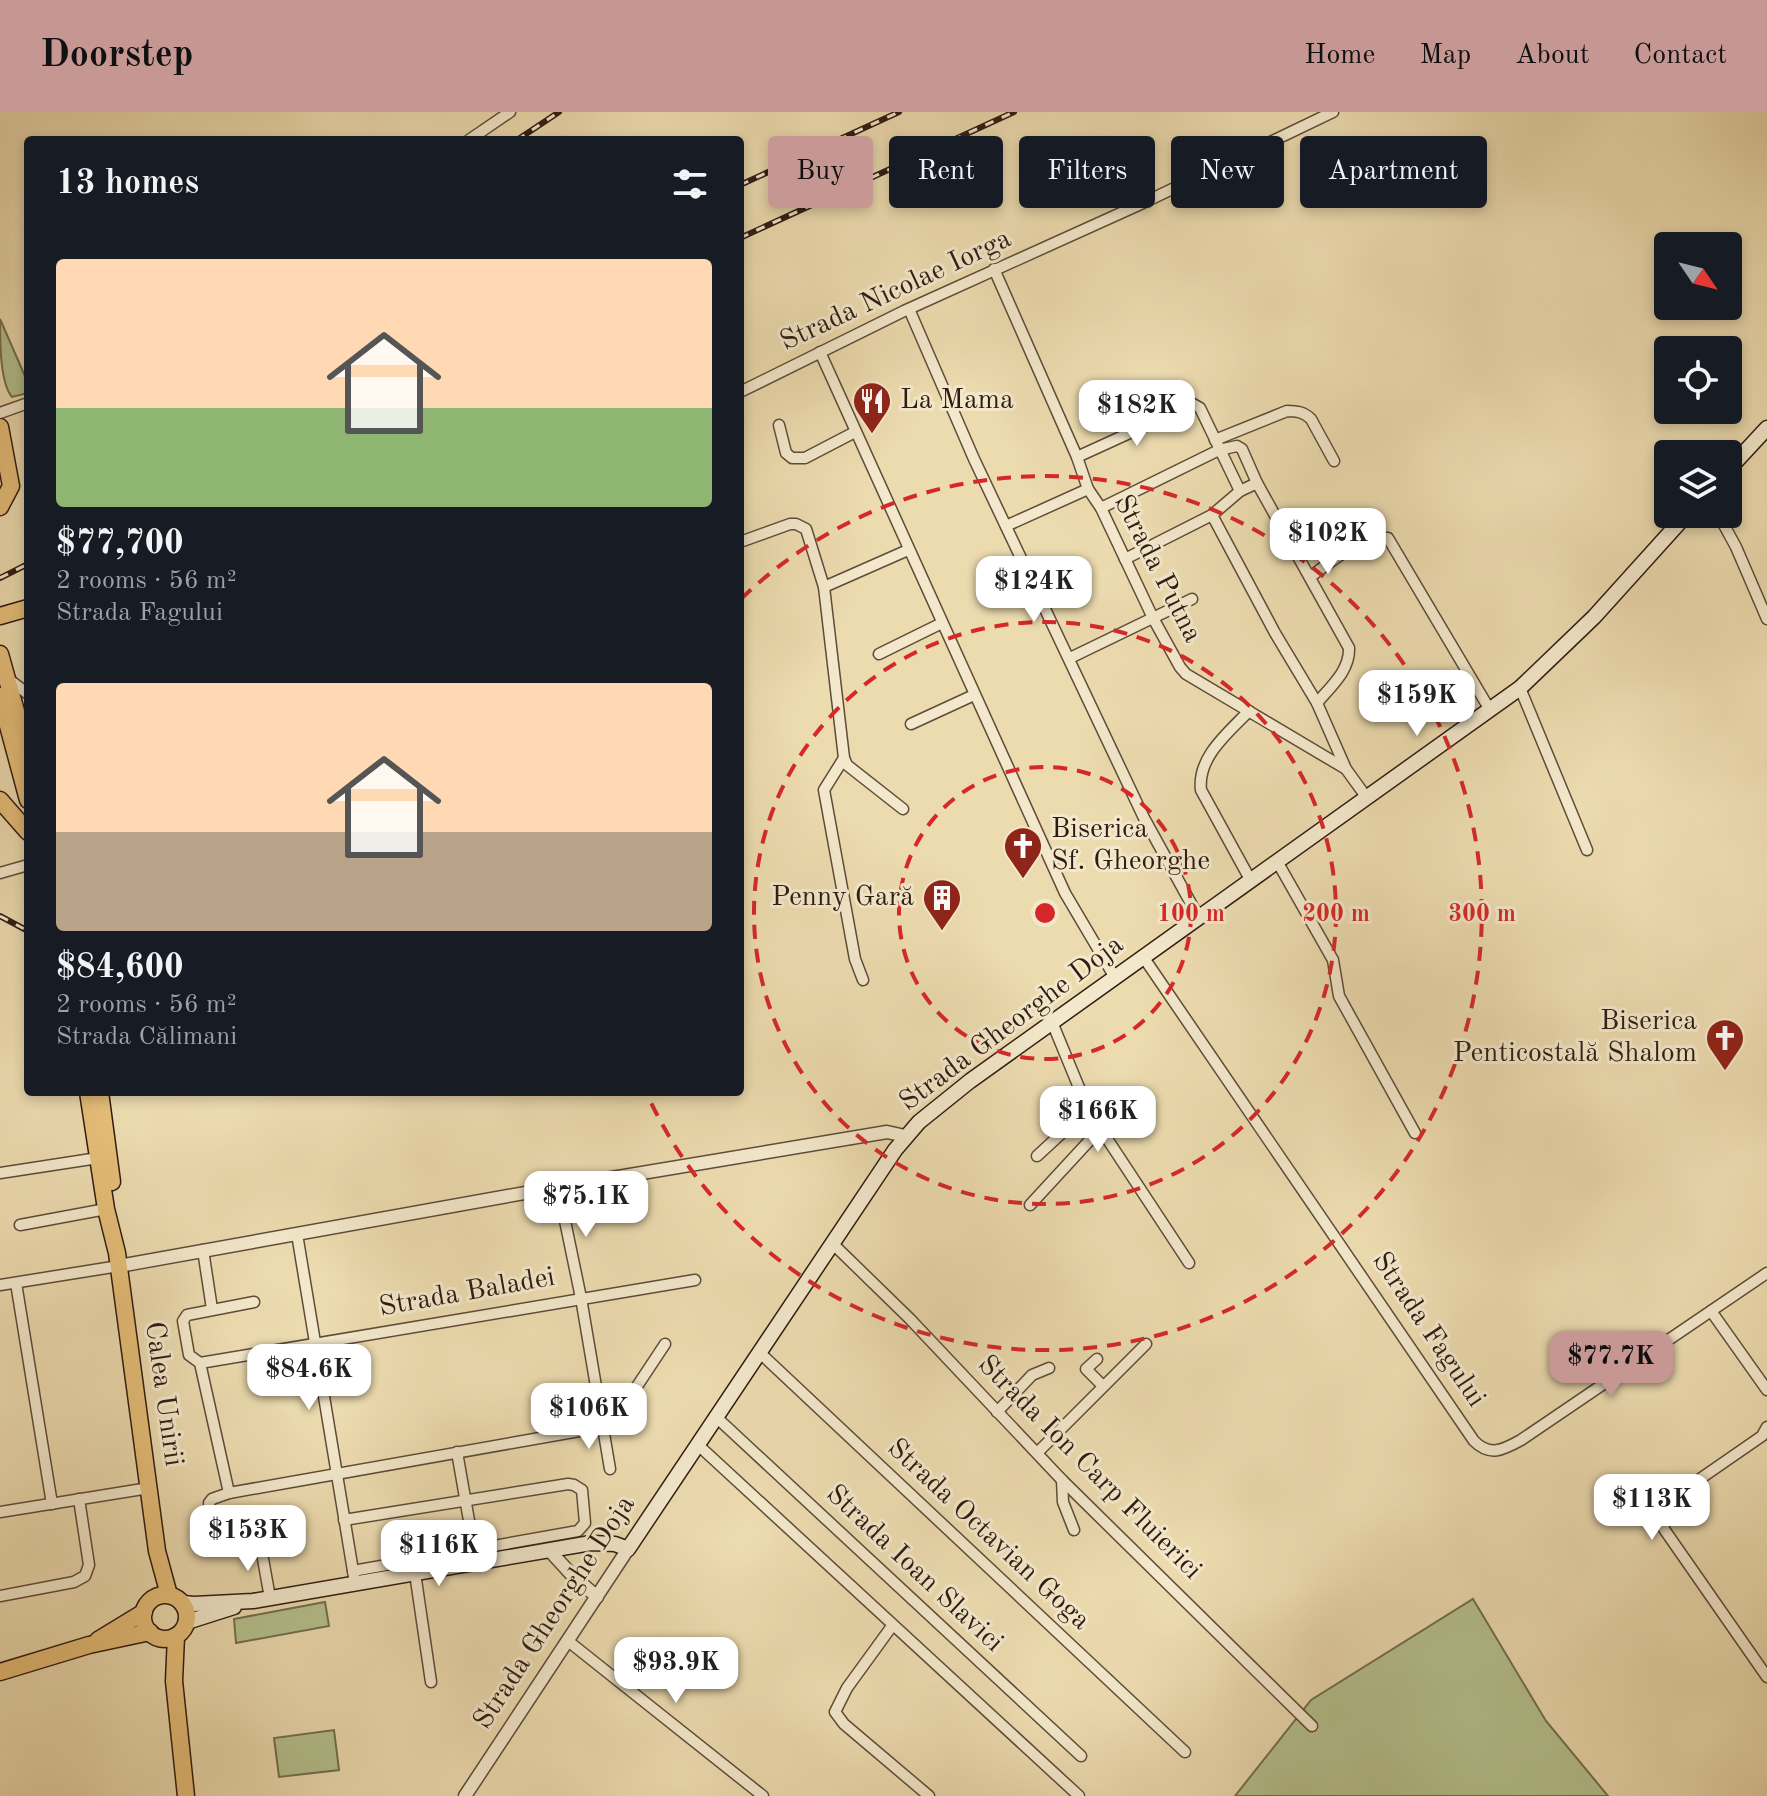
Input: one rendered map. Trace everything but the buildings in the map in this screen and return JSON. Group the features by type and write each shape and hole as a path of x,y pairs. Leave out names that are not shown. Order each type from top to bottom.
{"main road":[{"path":"0,427 11,486 0,507"},
{"path":"1742,455 1767,428"},
{"name":"Strada Gheorghe Doja","path":"628,1549 905,1136 948,1097 1114,976 1278,863 1520,688 1594,617 1674,528"},
{"path":"0,616 24,609"},
{"path":"0,654 24,738"},
{"path":"0,696 24,785"},
{"path":"0,800 24,827"},
{"name":"Calea Unirii","path":"89,1096 106,1209 116,1244 157,1551 169,1598"},
{"name":"Calea Unirii","path":"101,1096 117,1214 116,1244"},
{"path":"186,1796 174,1681 162,1636 143,1620 150,1601 169,1598 194,1604 253,1601 354,1577 415,1573 591,1543 615,1544 628,1549"},
{"path":"169,1598 188,1615 187,1622"},
{"path":"0,1672 89,1645 162,1636 187,1622 253,1601"},
{"path":"89,1645 144,1612"}],"street":[{"path":"475,136 510,112"},
{"name":"Strada Nicolae Iorga","path":"744,390 909,309 1333,112"},
{"name":"Strada Putna","path":"994,269 1077,457 1088,489 1101,508 1153,618 1186,674 1346,769"},
{"path":"909,309 1006,526 1144,818 1199,918"},
{"path":"820,352 1065,893 1114,976"},
{"path":"0,413 24,404"},
{"path":"1077,457 1193,404 1200,408 1240,491"},
{"path":"1101,508 1287,411 1306,414 1311,419 1334,461"},
{"path":"779,425 786,453 792,458 805,458 855,432"},
{"path":"1217,445 1242,449 1257,483 1349,648 1344,670 1317,703"},
{"path":"1125,559 1212,515 1240,491 1257,483"},
{"name":"Strada Putna","path":"1006,526 1088,489"},
{"name":"Strada Putna","path":"1212,515 1275,633 1317,703 1346,769 1367,798"},
{"path":"744,540 779,527 796,524 806,529 824,587 844,758 847,765 903,809"},
{"path":"1726,528 1766,615"},
{"path":"1310,577 1350,549 1376,538 1388,538 1490,710"},
{"path":"824,587 908,550"},
{"path":"1070,658 1192,599"},
{"path":"879,654 942,623"},
{"path":"5,674 24,692"},
{"path":"1520,688 1587,850"},
{"path":"911,724 974,695"},
{"path":"1249,711 1214,748 1200,780 1201,790 1251,881"},
{"path":"844,758 824,790 855,959 863,980"},
{"path":"1278,863 1333,960 1339,996 1415,1133"},
{"path":"0,873 24,866"},
{"name":"Strada Fagului","path":"1144,958 1483,1450 1506,1448 1521,1440 1767,1273"},
{"path":"1052,1022 1089,1108 1189,1263"},
{"path":"1037,1156 1089,1108"},
{"path":"1030,1205 1101,1128"},
{"path":"0,1285 887,1132 905,1136"},
{"path":"0,1173 98,1158"},
{"path":"558,1187 581,1298 610,1469"},
{"path":"20,1225 106,1209"},
{"path":"297,1234 336,1474 344,1520 354,1577 474,1549 578,1531 585,1523 582,1490 574,1485 344,1520"},
{"name":"Strada Ion Carp Fluierici","path":"832,1243 1062,1480 1312,1726"},
{"path":"203,1250 212,1309"},
{"name":"Strada Baladei","path":"200,1363 695,1280"},
{"path":"16,1283 52,1504"},
{"path":"229,1493 200,1363 189,1355 184,1317 254,1302"},
{"path":"1711,1311 1767,1390"},
{"path":"298,1536 218,1546 212,1541 209,1503 229,1493 602,1427 616,1418 665,1344"},
{"path":"1037,1453 1146,1344"},
{"name":"Strada Octavian Goga","path":"759,1352 1185,1752"},
{"path":"1097,1359 1086,1369 1103,1386"},
{"path":"997,1412 1032,1375 1049,1368"},
{"name":"Strada Ioan Slavici","path":"715,1416 1081,1756"},
{"path":"1767,1427 1762,1436 1668,1501 1662,1518 1664,1529 1688,1567 1767,1677"},
{"path":"697,1444 1078,1796"},
{"path":"457,1452 474,1549"},
{"path":"1062,1480 1063,1502 1074,1530"},
{"path":"0,1512 149,1488"},
{"path":"0,1596 74,1582 85,1576 89,1565 79,1499"},
{"path":"260,1542 270,1598"},
{"name":"Strada Gheorghe Doja","path":"465,1796 628,1549"},
{"path":"549,1550 597,1597"},
{"path":"415,1573 431,1682"},
{"path":"892,1626 847,1688 835,1712 844,1724 929,1796"},
{"path":"568,1641 763,1796"}],"green space":[{"path":"0,319 24,374 24,394 12,397 8,391 2,361"},
{"path":"1473,1599 1546,1721 1608,1796 1235,1796 1311,1700"},
{"path":"325,1602 329,1626 236,1643 234,1619"},
{"path":"334,1730 339,1770 279,1777 274,1738"}],"railway":[{"path":"523,136 559,112"},
{"path":"744,183 899,112"},
{"path":"744,236 1014,112"},
{"path":"0,578 24,566"},
{"path":"0,916 24,929"}],"place":[{"name":"La Mama","path":"872,435"},
{"name":"Biserica Sf. Gheorghe","path":"1023,880"},
{"name":"Penny Gară","path":"942,932"},
{"name":"Biserica Penticostală Shalom","path":"1725,1072"}]}
